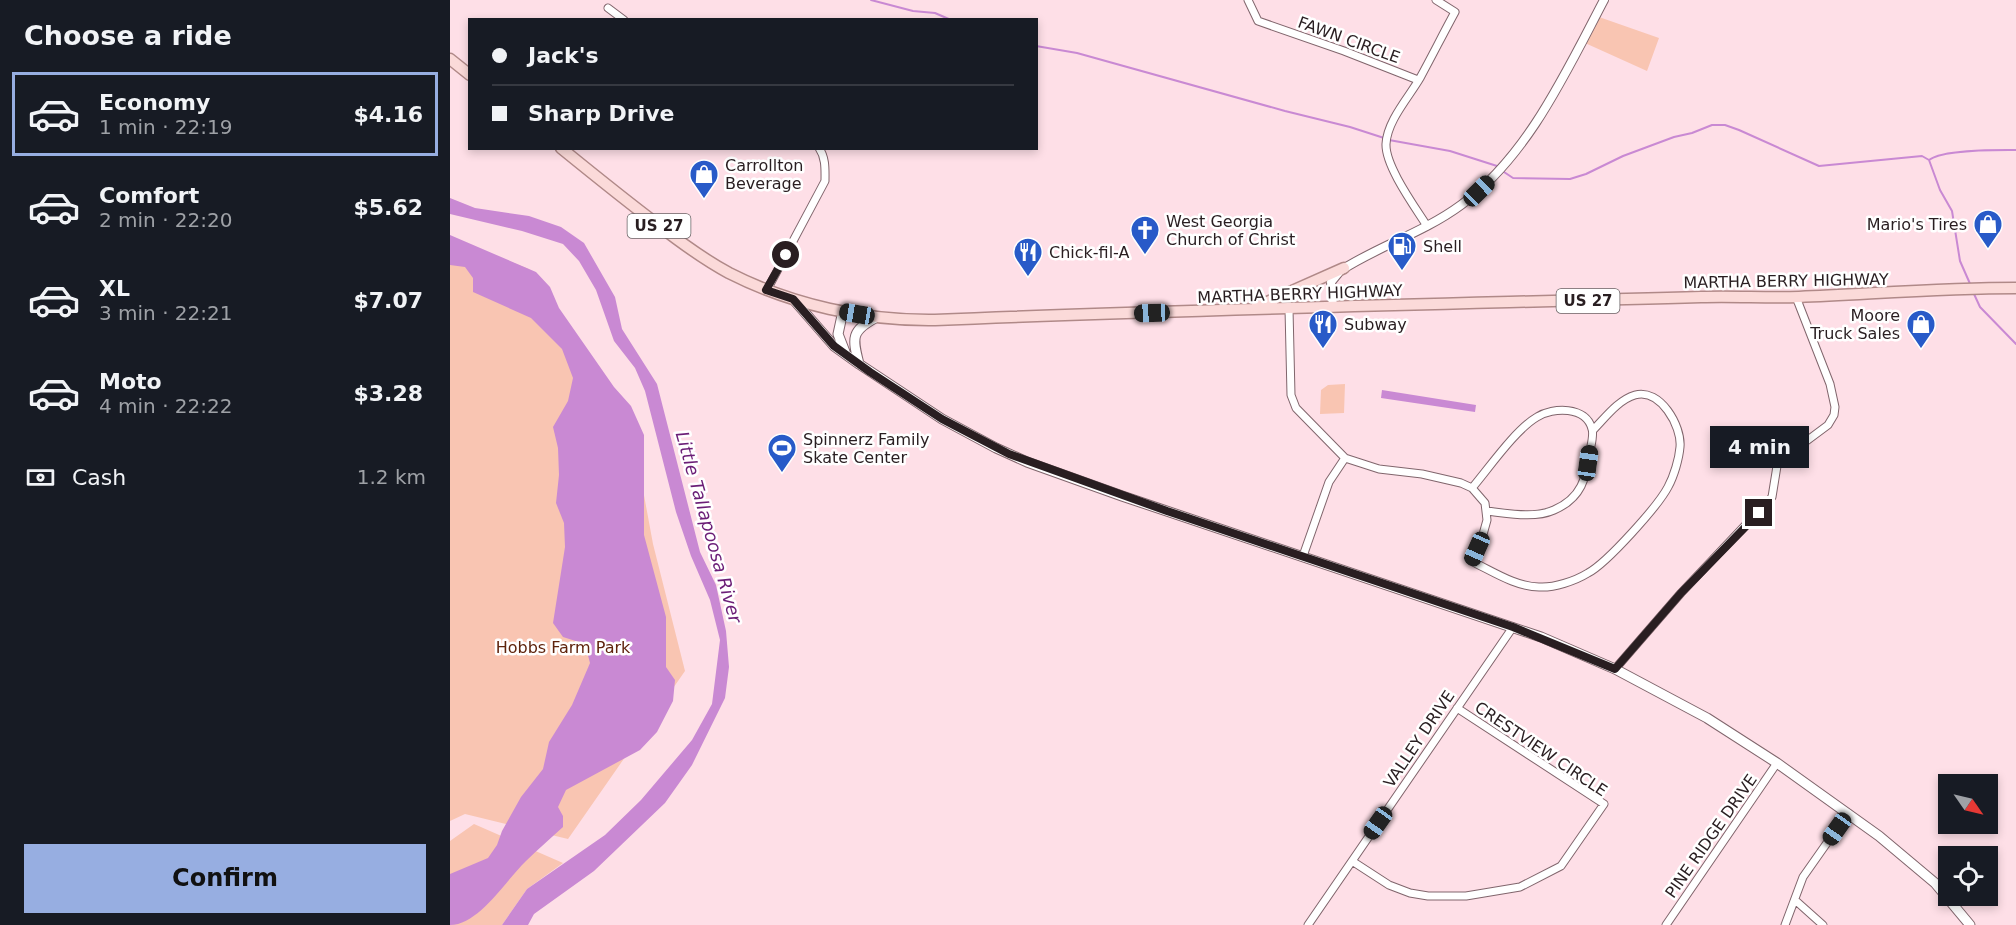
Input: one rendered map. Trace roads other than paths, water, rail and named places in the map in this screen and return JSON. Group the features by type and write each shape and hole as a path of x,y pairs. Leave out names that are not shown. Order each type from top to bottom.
{"main road":[{"path":"450,59 468,73"},
{"name":"MARTHA BERRY HIGHWAY","path":"563,150 692,250 729,273 766,290 793,299 843,312 877,317 929,320 1705,297 1796,297 1963,288 2016,288"},
{"path":"1252,310 1344,268"},
{"path":"793,299 859,364 942,419 996,448 1028,462 1513,627 1615,669 1707,718 1778,763 1848,813 1920,868 1948,897 1970,925"},
{"path":"837,343 843,312"},
{"path":"859,364 854,343 855,334 861,327 877,317"}],"street":[{"name":"FAWN CIRCLE","path":"1248,0 1258,21 1418,80"},
{"path":"1427,226 1397,177 1390,162 1386,144 1394,119 1455,12 1436,0"},
{"path":"1333,307 1331,282 1336,274 1427,226 1461,205 1479,191 1506,162 1551,97 1604,0"},
{"path":"608,8 621,18"},
{"path":"766,290 825,181 825,167 820,150"},
{"path":"1615,669 1681,593 1772,497 1780,460 1828,425 1834,415 1834,399 1830,384 1796,297"},
{"path":"1289,309 1291,395 1296,408 1345,458 1379,469 1422,474 1461,483 1472,488 1485,503 1486,512 1487,520 1482,538 1471,561 1522,585 1541,588 1571,581 1588,573 1606,560 1663,495 1668,486 1675,469 1680,446 1672,416 1649,395 1636,394 1622,402 1593,430 1585,479 1569,501 1554,510 1539,515 1486,512"},
{"path":"1472,488 1521,430 1535,418 1558,410 1570,411 1582,416 1593,430"},
{"path":"1303,556 1329,482 1345,458"},
{"name":"VALLEY DRIVE","path":"1308,925 1513,627"},
{"name":"CRESTVIEW CIRCLE","path":"1352,861 1389,885 1410,893 1428,896 1466,896 1520,887 1561,866 1604,804 1457,708"},
{"name":"PINE RIDGE DRIVE","path":"1666,925 1778,763"},
{"path":"1785,925 1803,877 1848,813"},
{"path":"1795,900 1823,925"}],"waterway":[{"path":"871,0 913,11 935,13 946,18"},
{"path":"1038,46 1077,53 1384,138"},
{"path":"1504,172 1513,178 1570,179 1623,156 1712,125 1725,125 1739,130 1819,166 1922,156 1929,160 1940,190 1952,211 1960,261 1971,286"},
{"path":"1389,140 1450,151 1497,166"},
{"path":"1929,160 1936,156 1958,152 2016,150"},
{"path":"1974,294 1980,307 2016,344"}],"place":[{"name":"Carrollton Beverage","path":"704,200"},
{"name":"Mario's Tires","path":"1988,250"},
{"name":"West Georgia Church of Christ","path":"1145,256"},
{"name":"Shell","path":"1402,272"},
{"name":"Chick-fil-A","path":"1028,278"},
{"name":"Subway","path":"1323,350"},
{"name":"Moore Truck Sales","path":"1921,350"},
{"name":"Spinnerz Family Skate Center","path":"782,474"}],"water label":[{"name":"Little Tallapoosa River","path":"709,527"}],"park label":[{"name":"Hobbs Farm Park","path":"563,647"}]}
